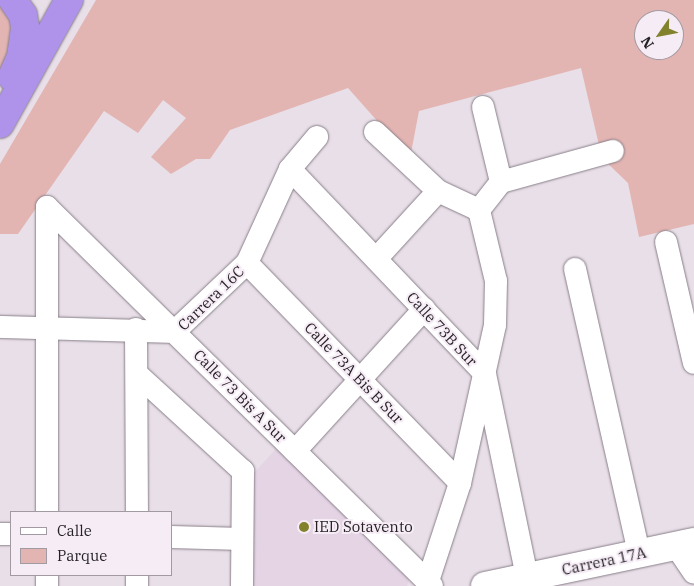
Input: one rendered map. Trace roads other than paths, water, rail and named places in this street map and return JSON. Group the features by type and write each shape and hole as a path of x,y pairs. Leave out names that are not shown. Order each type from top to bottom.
{"highway":[{"path":"0,106 23,45 25,27 13,0"},
{"path":"0,124 69,0"}],"street":[{"path":"483,107 501,182"},
{"path":"375,132 438,192 479,210"},
{"name":"Carrera 16C","path":"0,327 136,329 174,332 247,262 290,169 316,137"},
{"path":"479,210 501,182 614,151"},
{"name":"Calle 73B Sur","path":"290,169 485,374 530,581"},
{"path":"376,259 438,192"},
{"name":"Calle 73 Bis A Sur","path":"46,328 46,207 430,584"},
{"path":"430,584 460,483 485,374 494,325 496,281 479,210"},
{"path":"666,242 694,363"},
{"name":"Calle 73A Bis B Sur","path":"247,262 460,483"},
{"path":"576,269 639,554"},
{"path":"295,451 424,310"},
{"path":"46,328 47,511"},
{"path":"136,329 137,511"},
{"path":"137,374 243,471 242,586"},
{"path":"172,538 242,539"},
{"path":"685,544 694,573"},
{"name":"Carrera 17A","path":"485,586 530,581 685,544"}],"place":[{"name":"IED Sotavento","path":"304,527"}]}
